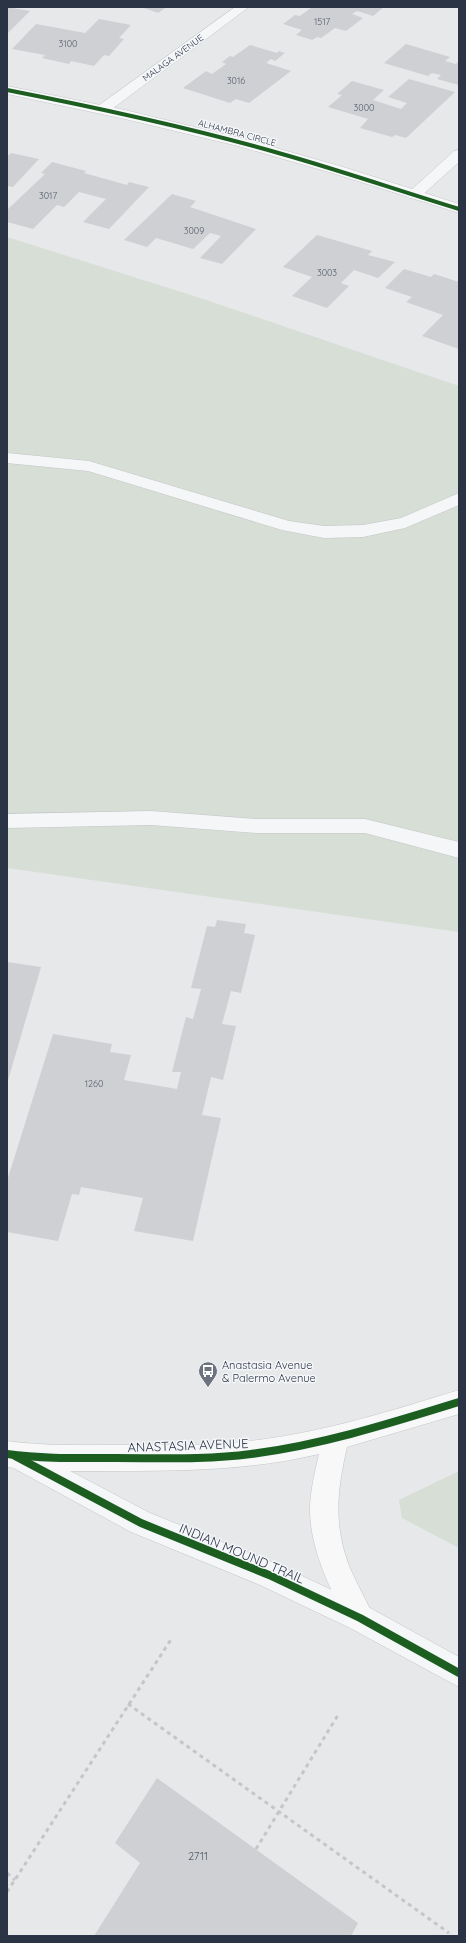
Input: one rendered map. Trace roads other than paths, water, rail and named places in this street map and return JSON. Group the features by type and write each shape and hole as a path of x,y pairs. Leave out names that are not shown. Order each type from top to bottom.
{"street":[{"name":"MALAGA AVENUE","path":"104,109 243,7"},
{"name":"ALHAMBRA CIRCLE","path":"7,90 104,109 307,161 459,209"},
{"path":"414,194 459,154"},
{"name":"ANASTASIA AVENUE","path":"11,1455 91,1458 213,1457 290,1448 336,1438 459,1402"},
{"path":"336,1438 325,1490 325,1521 329,1545 338,1574 360,1618"},
{"name":"INDIAN MOUND TRAIL","path":"11,1455 141,1523 269,1575 360,1618 459,1673"}],"lane":[{"path":"7,458 89,466 281,524 324,532 362,531 405,523 459,498"},
{"path":"7,821 151,818 257,826 365,826 438,846 459,850"}],"place":[{"name":"Anastasia Avenue & Palermo Avenue","path":"208,1388"}]}
